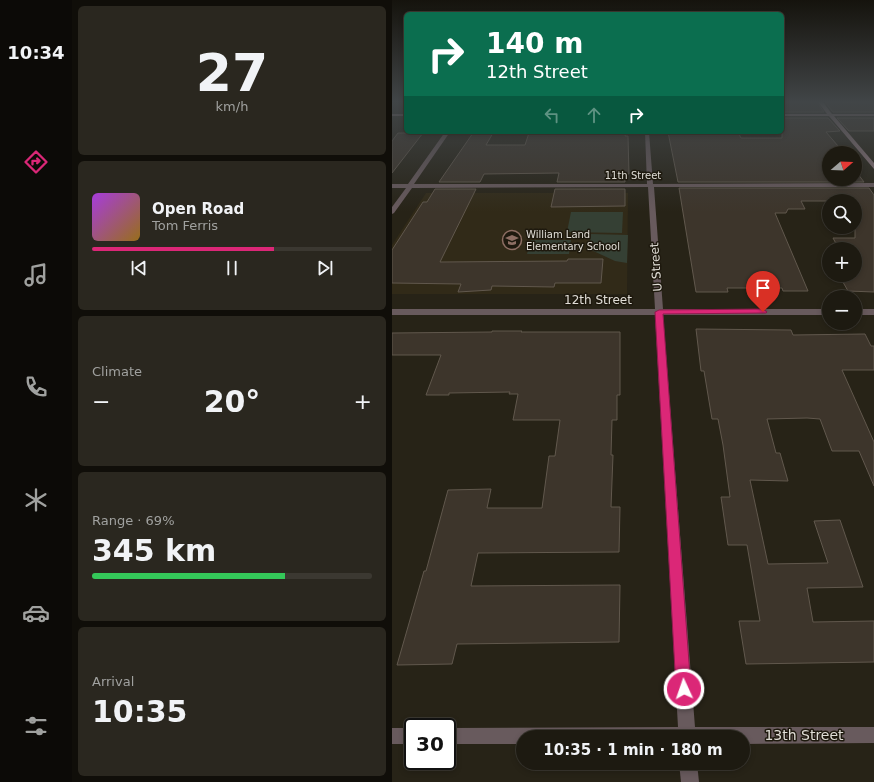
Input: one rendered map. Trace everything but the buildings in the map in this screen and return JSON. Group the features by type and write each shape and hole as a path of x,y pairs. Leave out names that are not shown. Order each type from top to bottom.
{"street":[{"path":"392,212 443,138"},
{"name":"U Street","path":"647,138 686,730"},
{"path":"850,138 874,167"},
{"name":"11th Street","path":"392,186 874,185"},
{"name":"12th Street","path":"392,312 822,312"},
{"path":"862,312 874,312"},
{"name":"13th Street","path":"750,736 874,735"},
{"path":"392,736 404,736"},
{"name":"13th Street","path":"456,736 516,736"},
{"path":"689,770 690,782"}],"shaded area":[{"name":"William Land Elementary School","path":"426,193 628,193 627,294 392,294 392,245"}],"green space":[{"path":"571,212 623,212 622,233 567,232"},
{"path":"591,234 628,235 627,263 615,261 589,249"},
{"path":"531,240 571,240 569,254 527,254"}],"place":[{"name":"William Land Elementary School","path":"512,240"}],"route":[{"path":"684,689 659,312 763,312"}]}
